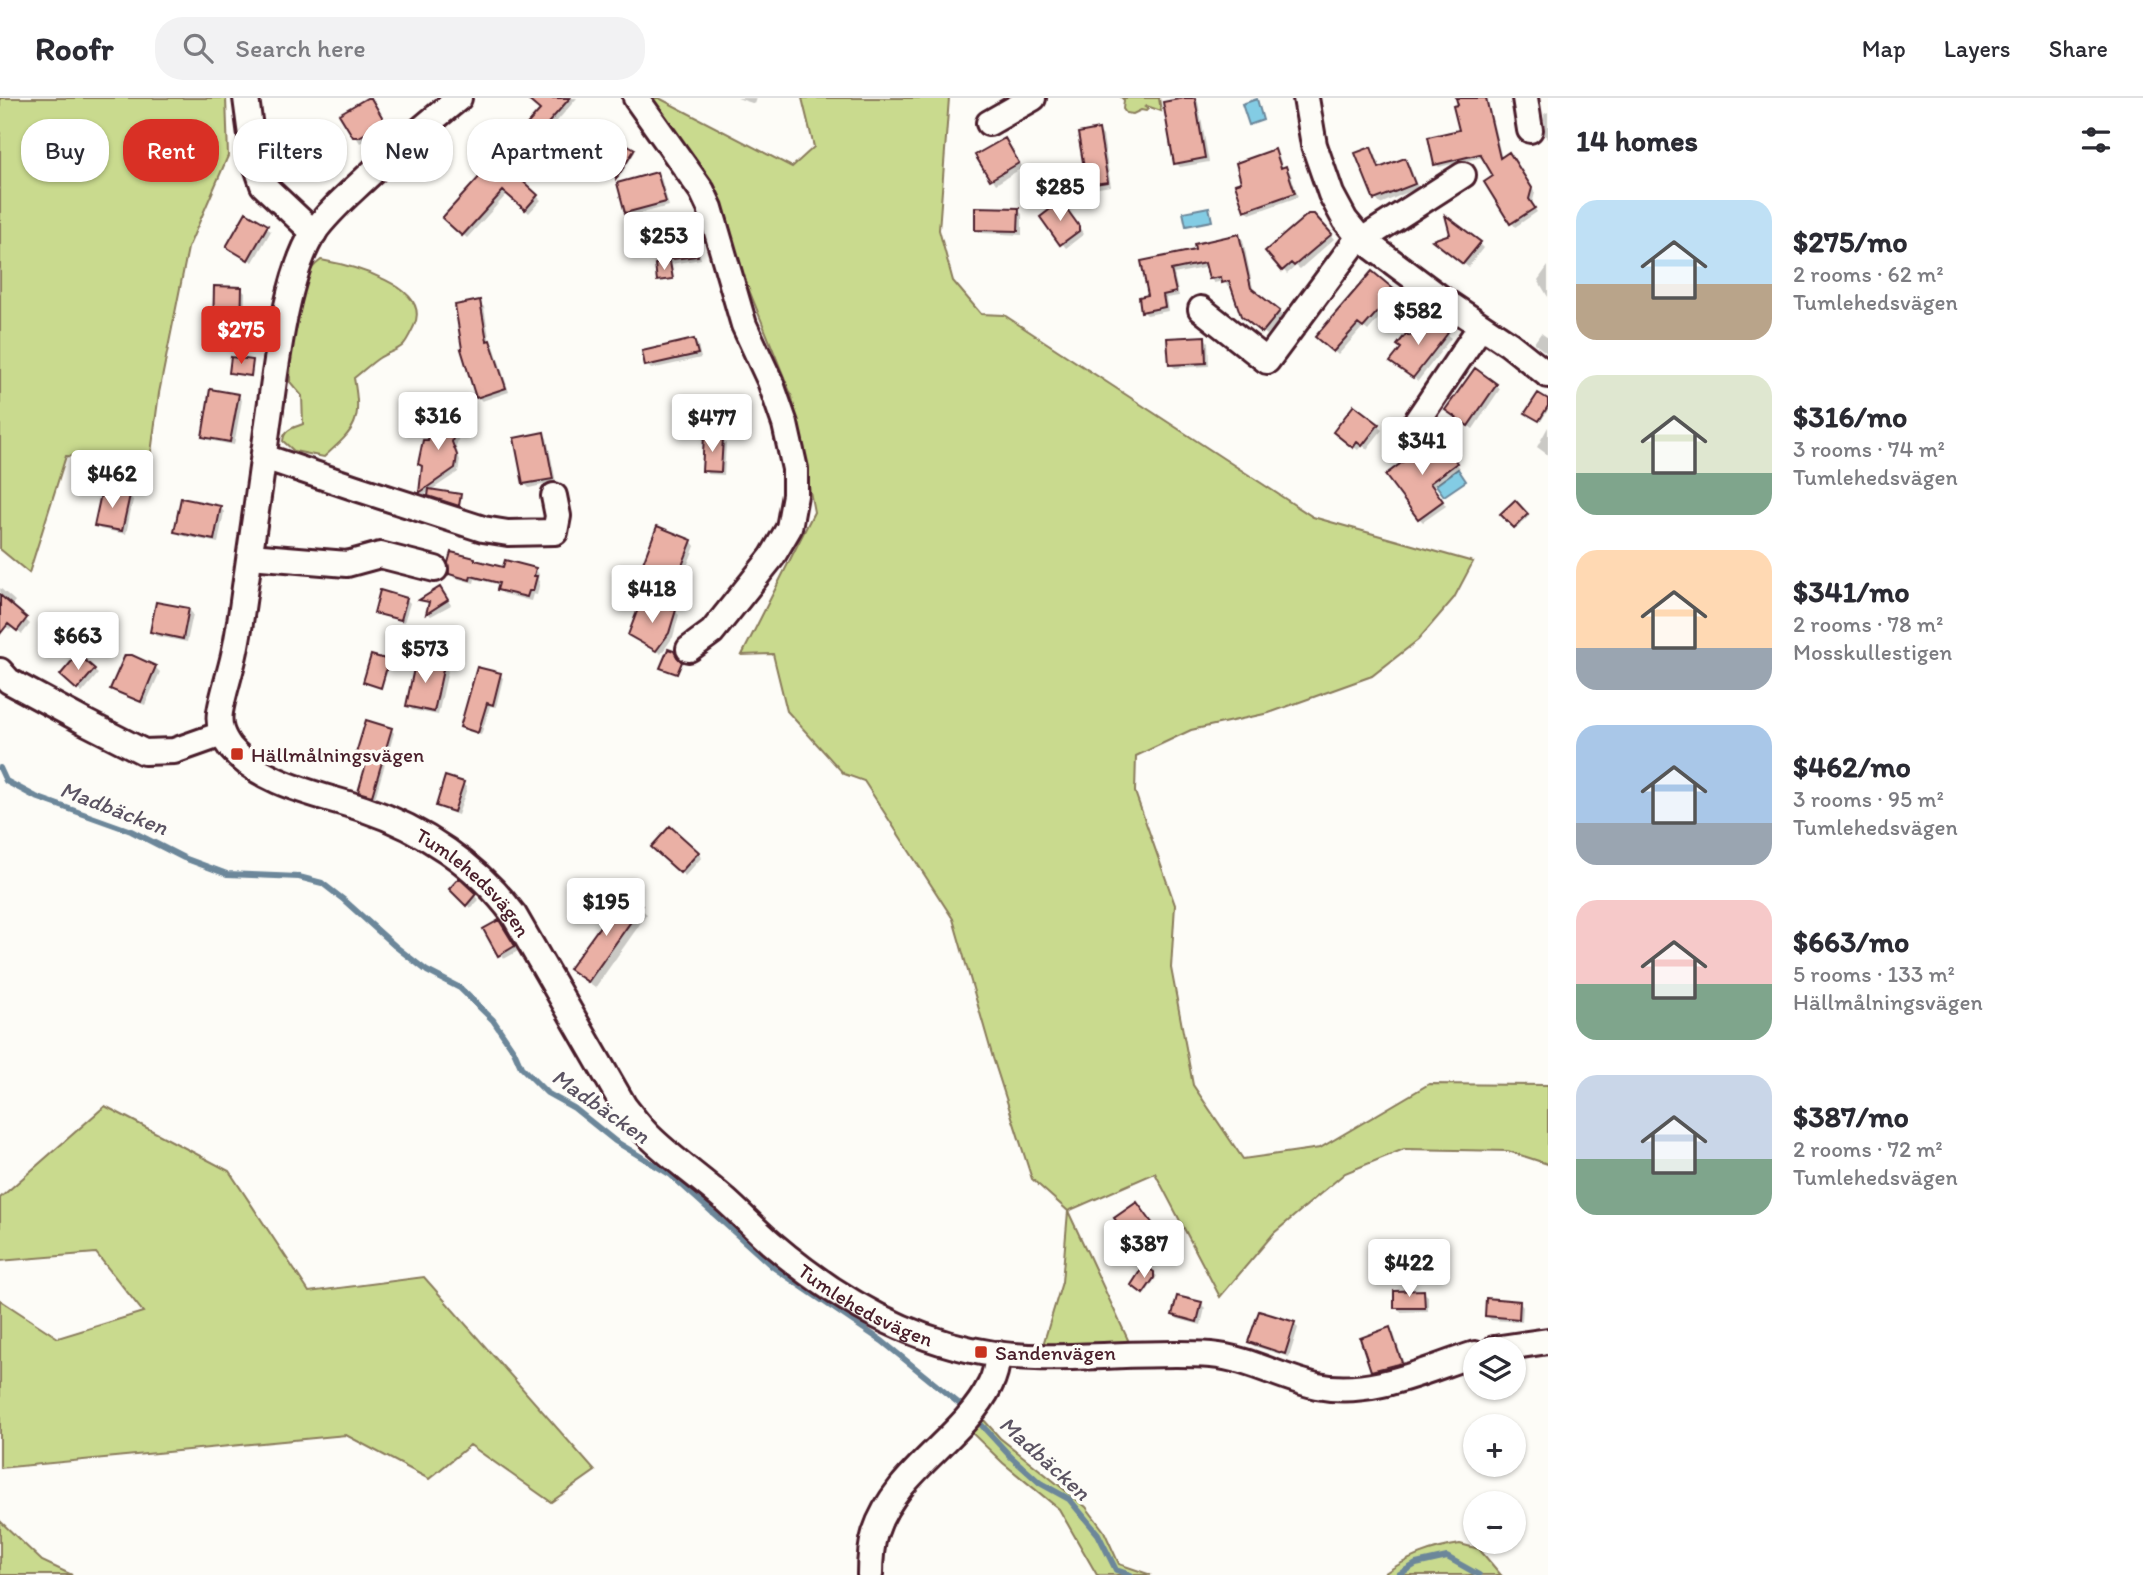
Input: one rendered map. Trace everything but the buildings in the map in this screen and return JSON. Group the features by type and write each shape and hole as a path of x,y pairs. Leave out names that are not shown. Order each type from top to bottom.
{"street":[{"path":"246,98 254,158 263,185 314,233"},
{"path":"0,671 9,681 144,752 174,751 222,734 220,712 235,654 276,365 289,298 300,261 314,233 338,204 458,98"},
{"path":"636,98 702,191 710,208 744,325 771,381 795,469 795,495 789,528 772,557 712,632 689,649"},
{"path":"989,123 1033,98"},
{"path":"1306,98 1314,145 1331,194 1345,220 1361,239 1548,375"},
{"path":"1525,98 1530,130"},
{"path":"1201,309 1267,361 1361,239 1463,175"},
{"path":"1404,440 1481,326"},
{"path":"264,457 470,524 508,533 555,532 558,516 554,496"},
{"path":"250,556 347,564 380,555 435,569"},
{"name":"Tumlehedsvägen","path":"222,734 237,754 251,766 312,794 365,810 400,825 456,856 479,875 514,915 624,1106 646,1133 800,1267 844,1299 911,1332 981,1352 1087,1358 1212,1356 1236,1360 1318,1386 1346,1389 1400,1381 1463,1358"},
{"path":"1526,1344 1548,1341"},
{"path":"870,1575 875,1532 891,1502 905,1482 973,1410 991,1384 998,1354"}],"green space":[{"path":"0,98 226,98 228,156 219,177 219,119 123,119 123,182 217,182 188,248 159,393 150,461 66,456 29,573 0,549"},
{"path":"647,98 659,98 792,167 814,147 802,98 949,98 939,230 953,281 981,314 1004,315 1313,517 1473,562 1454,598 1418,640 1372,676 1269,713 1191,730 1136,756 1135,792 1175,905 1171,968 1193,1085 1243,1159 1320,1148 1429,1084 1548,1085 1548,1164 1508,1151 1404,1149 1345,1173 1274,1233 1220,1297 1155,1173 1068,1211 1032,1179 993,1058 953,919 864,781 844,774 787,711 773,654 742,655 814,512 792,397 710,193"},
{"path":"1122,98 1159,98 1161,111 1147,106 1146,111 1126,113"},
{"path":"321,260 385,280 411,300 417,312 414,326 403,345 379,358 354,378 357,405 354,424 324,457 294,451 283,441 287,431 303,424 302,396 290,382 291,332 296,300 309,271"},
{"path":"105,1106 229,1171 309,1292 424,1277 595,1471 551,1502 470,1445 429,1479 346,1435 0,1468 0,1300 58,1338 143,1312 96,1253 0,1261 0,1198"},
{"path":"1068,1211 1130,1344 1043,1345 1062,1282"},
{"path":"983,1419 1000,1438 1086,1507 1104,1531 1119,1564 1151,1575 1097,1575 1059,1509 1003,1463 972,1433"},
{"path":"0,1521 42,1561 72,1575 0,1575"},
{"path":"1463,1545 1463,1554 1483,1554 1501,1575 1382,1575 1401,1563 1438,1548"}],"water":[{"path":"1257,99 1263,120 1249,125 1242,104"},
{"path":"1209,207 1212,221 1186,226 1183,212"},
{"path":"1458,469 1466,481 1444,496 1436,485"}],"waterway":[{"name":"Madbäcken","path":"0,768 6,781 36,797 131,831 184,858 227,874 299,877 322,883 427,971 460,988 493,1020 514,1051 521,1067 547,1093 574,1108 615,1141 671,1175 773,1267 882,1341 967,1410"},
{"name":"Madbäcken","path":"975,1418 1010,1456 1040,1483 1069,1499 1098,1534 1116,1570 1131,1575"},
{"name":"Madbäcken","path":"1398,1575 1416,1564 1447,1557 1479,1575"}],"place":[{"name":"Hällmålningsvägen","path":"237,754"},
{"name":"Sandenvägen","path":"981,1352"}]}
